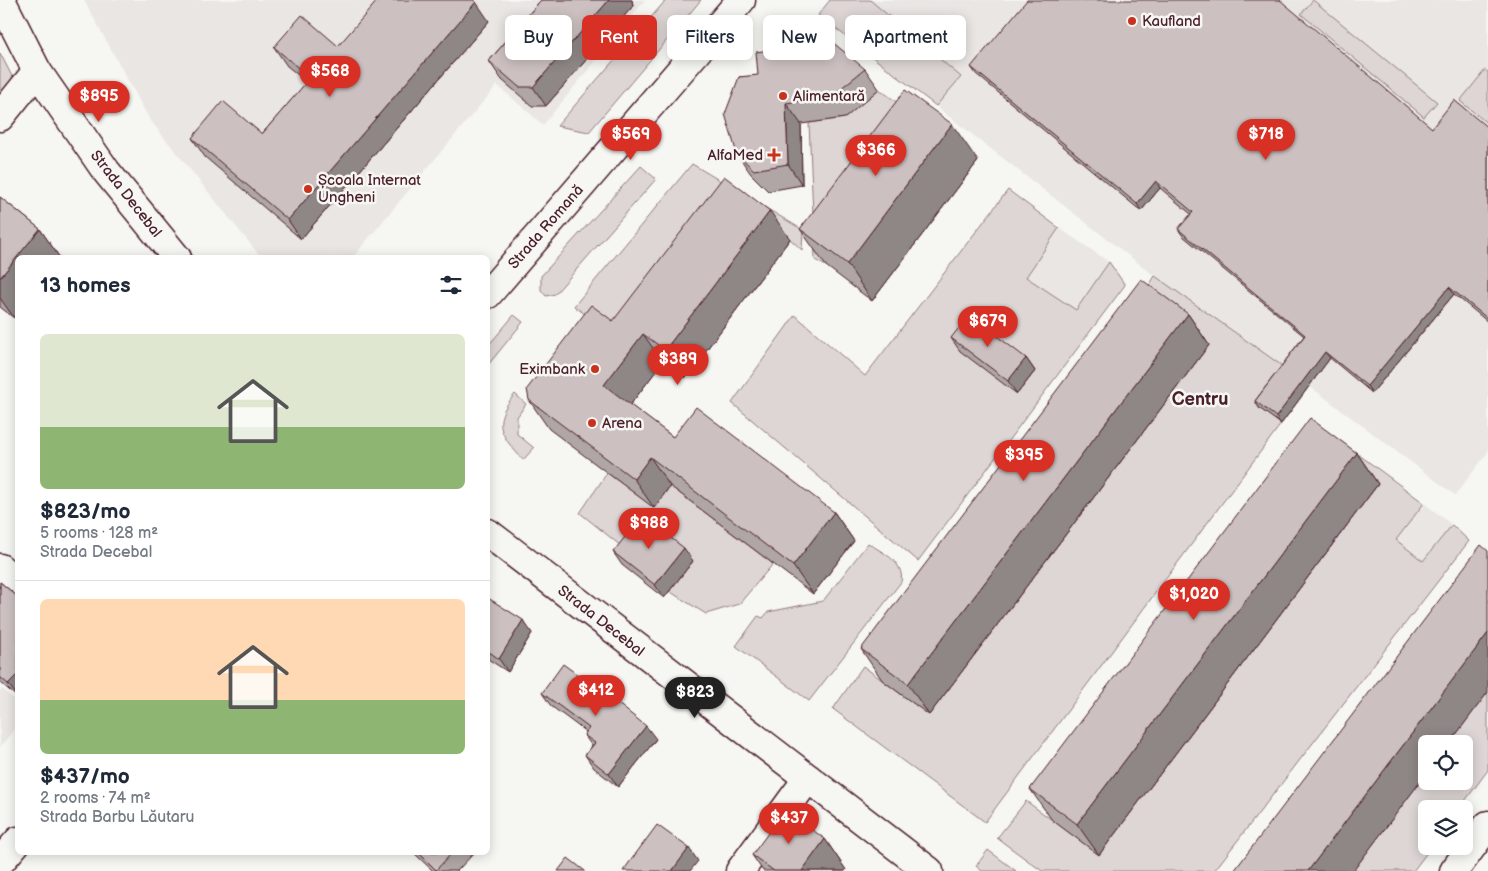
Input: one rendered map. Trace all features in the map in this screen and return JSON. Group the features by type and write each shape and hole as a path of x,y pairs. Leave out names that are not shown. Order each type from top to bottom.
{"street":[{"name":"Strada Decebal","path":"1,0 37,71 106,171 175,255"},
{"name":"Strada Romană","path":"490,292 742,0"},
{"path":"0,117 37,71"},
{"name":"Strada Decebal","path":"490,535 929,871"},
{"path":"0,568 15,581"},
{"path":"740,871 808,778"},
{"path":"1454,871 1488,825"},
{"path":"0,862 15,845"}],"shaded area":[{"name":"Școala Internat Ungheni","path":"84,0 645,0 633,15 582,15 582,60 596,60 543,125 497,85 355,255 259,255 150,120"},
{"path":"666,0 701,0 688,15 667,15 667,40 657,52 657,15 653,15"},
{"path":"830,0 1488,0 1488,452 1455,495 1288,370 1155,276 876,60 966,60 966,15 845,15 845,36 835,28 835,15 818,15"},
{"path":"830,0 870,0 888,15 845,15 845,36 835,28 835,15 818,15"},
{"path":"1313,0 1437,102 1424,117 1301,14"},
{"path":"0,53 16,84 0,94"},
{"path":"614,60 650,60 589,132 557,126"},
{"path":"876,60 941,60 961,77 936,106"},
{"path":"1485,70 1488,72 1488,124 1460,101"},
{"path":"879,89 931,127 826,266 815,260 809,123 845,118"},
{"path":"692,164 803,230 802,250 790,239 636,352 574,306"},
{"path":"641,166 656,179 555,294 546,296 541,290 541,276"},
{"path":"1008,190 1059,228 1026,277 1076,310 1109,262 1125,285 918,561 732,403 795,315 865,376"},
{"path":"1059,228 1109,262 1076,311 1026,277"},
{"path":"1155,276 1288,370 1259,408 1281,424 985,822 833,709 863,666 929,715 1129,317"},
{"path":"514,315 523,322 490,363 490,344"},
{"path":"515,394 526,404 517,417 517,434 534,448 523,460 504,436 501,429 503,413"},
{"path":"1339,440 1424,503 1396,540 1423,561 1452,525 1469,541 1214,871 1042,871 997,838 1026,801 1099,854 1378,484 1331,449"},
{"path":"607,473 653,507 670,486 773,564 739,604 706,614 669,591 692,561 631,554 580,513"},
{"path":"1424,503 1452,525 1423,561 1396,540"},
{"path":"868,543 892,559 900,569 901,582 809,701 736,646 758,616 763,618 768,612 823,601"},
{"path":"2,689 15,700 15,728 0,747 0,691"},
{"path":"1488,692 1488,770 1466,800 1418,800 1418,855 1425,855 1413,871 1353,871 1418,785 1418,790 1473,790 1473,735 1456,735"},
{"path":"988,850 1016,871 982,871 976,866"}],"building":[{"path":"378,0 473,0 476,2 288,220 192,138 223,101 262,134 310,78 274,47 302,15 338,46"},
{"path":"541,0 609,0 596,15 582,15 582,31 572,42 572,15 528,15"},
{"path":"1027,0 1280,0 1432,128 1454,100 1488,128 1488,319 1449,287 1367,386 1325,352 1276,417 1255,401 1305,335 1178,229 1193,212 1156,181 1137,204 971,67"},
{"path":"505,42 505,60 557,60 533,87 519,87 489,61"},
{"path":"835,44 845,53 845,60 854,60 865,69 830,97 786,103 788,164 754,170 737,154 725,114 739,77 758,75 756,52 763,51 763,60 835,60"},
{"path":"905,90 952,124 847,264 800,229"},
{"path":"724,176 770,211 665,350 643,334 604,385 673,437 696,407 834,512 793,566 650,457 634,479 529,400 527,389 591,305 613,321"},
{"path":"0,197 40,229 19,255 15,255 15,260 0,278"},
{"path":"1141,279 1188,314 908,684 861,649"},
{"path":"969,315 1026,358 1008,381 951,338"},
{"path":"1310,418 1357,453 1077,824 1030,789"},
{"path":"642,516 684,548 655,585 613,552"},
{"path":"1481,545 1488,551 1488,633 1308,871 1234,871"},
{"path":"0,582 15,594 15,677 8,684 0,677"},
{"path":"490,599 523,620 499,659 490,652"},
{"path":"563,664 646,726 609,774 585,755 595,743 584,735 589,728 542,693"},
{"path":"785,810 825,839 802,871 774,871 752,855"},
{"path":"657,825 689,848 672,871 623,871"},
{"path":"421,855 450,855 436,870"},
{"path":"568,858 585,871 558,871"}],"place":[{"name":"Kaufland","path":"1132,21"},
{"name":"Alimentară","path":"783,96"},
{"name":"AlfaMed","path":"774,155"},
{"name":"Școala Internat Ungheni","path":"308,189"},
{"name":"Eximbank","path":"595,369"},
{"name":"Arena","path":"592,423"}],"district":[{"name":"Centru","path":"1200,399"}]}
